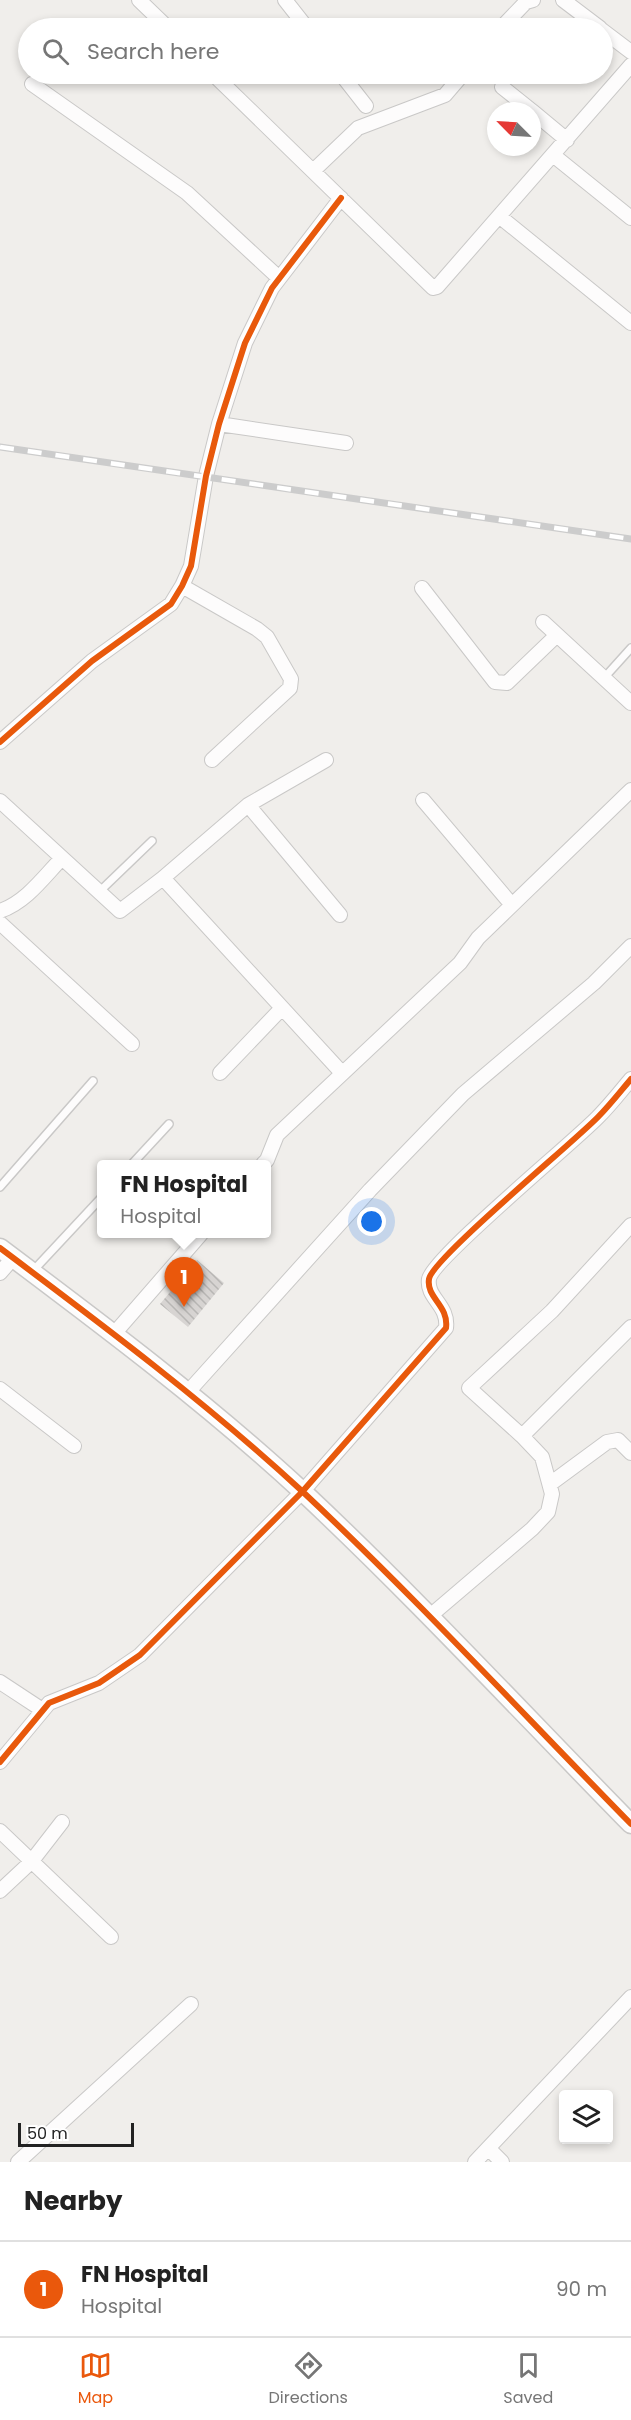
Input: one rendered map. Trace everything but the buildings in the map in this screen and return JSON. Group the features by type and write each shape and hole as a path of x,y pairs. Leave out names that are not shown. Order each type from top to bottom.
{"street":[{"path":"139,0 158,18"},
{"path":"285,0 299,18"},
{"path":"511,18 526,2 533,0"},
{"path":"563,0 587,18"},
{"path":"613,38 631,52"},
{"path":"223,84 433,288 437,287 553,156 631,64"},
{"path":"32,84 187,193 279,278"},
{"path":"349,84 366,106"},
{"path":"313,171 358,128 445,95 454,84"},
{"path":"502,87 521,102"},
{"path":"541,118 567,140"},
{"path":"553,156 631,218"},
{"path":"0,742 92,661 171,604 191,566 206,476 219,424 249,334 279,278 341,198"},
{"path":"499,216 631,323"},
{"path":"219,424 346,443"},
{"path":"182,586 257,629 273,645 291,679 290,688 212,760"},
{"path":"422,588 495,682 507,683 557,635"},
{"path":"543,622 631,703"},
{"path":"0,801 120,911 164,878 248,805 326,760"},
{"path":"267,1160 277,1135 460,963 478,938 631,790"},
{"path":"423,800 512,905"},
{"path":"248,805 340,915"},
{"path":"0,912 21,900 62,858"},
{"path":"164,878 342,1073"},
{"path":"0,923 132,1044"},
{"path":"188,1392 370,1190 463,1094 594,983 631,946"},
{"path":"220,1073 282,1008"},
{"path":"0,1762 41,1709 54,1699 86,1690 140,1655 302,1492 446,1328 447,1318 444,1309 432,1294 429,1282 429,1276 436,1267 598,1117 631,1079"},
{"path":"430,1616 532,1529 548,1512 552,1494 542,1457 469,1388 552,1311 631,1226"},
{"path":"113,1335 197,1238"},
{"path":"0,1273 7,1253 188,1392 302,1492 430,1616 631,1824"},
{"path":"522,1436 631,1327"},
{"path":"0,1389 75,1446"},
{"path":"550,1484 607,1442 618,1440 631,1453"},
{"path":"0,1682 41,1709"},
{"path":"0,1891 31,1862 62,1822"},
{"path":"0,1831 111,1937"},
{"path":"475,2162 631,1997"},
{"path":"18,2162 190,2004"},
{"path":"489,2149 502,2162"}],"lane":[{"path":"604,678 631,648"},
{"path":"99,892 152,841"},
{"path":"0,1188 93,1081"},
{"path":"136,1160 170,1124"},
{"path":"32,1272 97,1202"}],"railway":[{"path":"0,447 631,539"}],"cycle path":[{"path":"0,742 92,661 171,604 191,566 206,476 219,424 245,343 272,288 341,198"},
{"path":"0,1762 49,1703 99,1683 140,1655 302,1492 446,1328 444,1313 429,1286 429,1279 436,1267 477,1226 598,1117 631,1079"},
{"path":"0,1248 117,1336 267,1459 345,1532 428,1615 631,1824"}],"place":[{"name":"FN Hospital","path":"184,1307"}]}
